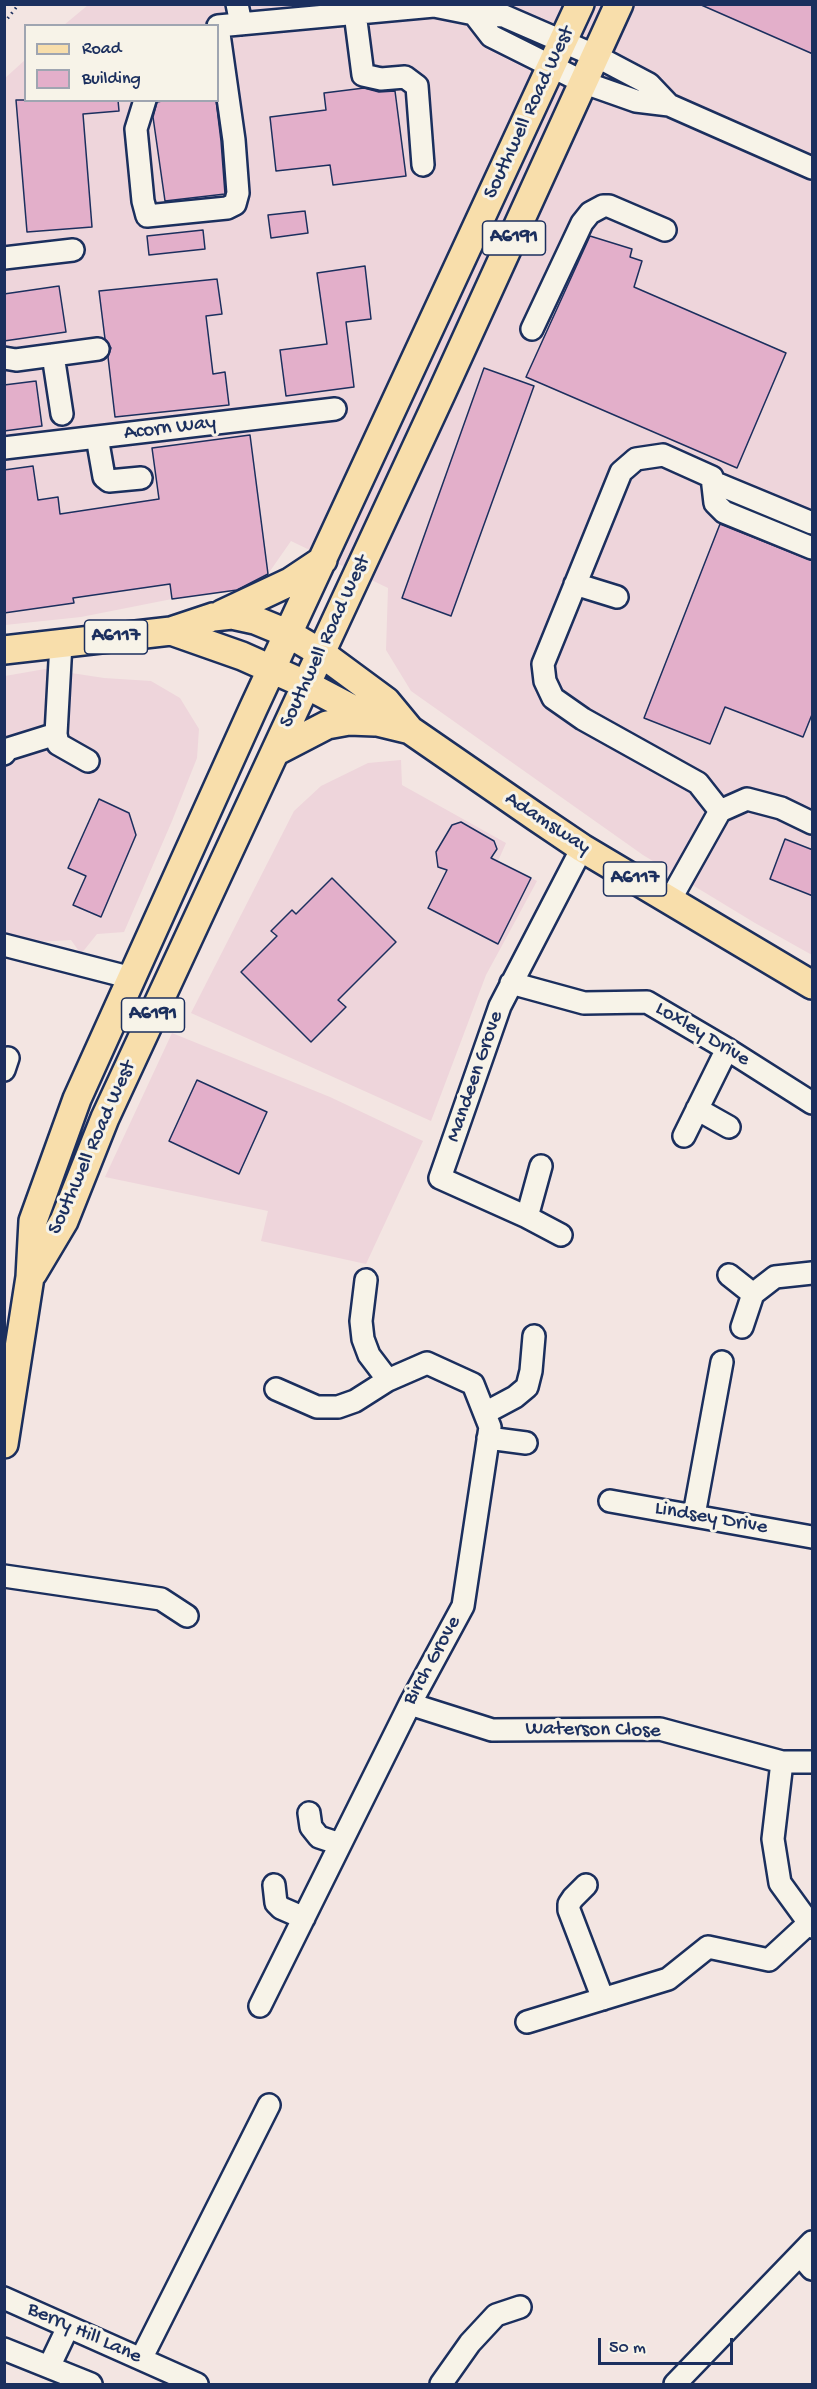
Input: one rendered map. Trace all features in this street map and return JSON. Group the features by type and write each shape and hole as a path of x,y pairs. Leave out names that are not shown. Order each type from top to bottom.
{"main road":[{"name":"Southwell Road West","path":"305,644 324,559 580,4"},
{"name":"Southwell Road West","path":"4,1444 30,1277 33,1221 76,1099 198,831 289,677 305,644 407,466 585,83 619,4"},
{"path":"213,617 283,586 324,559"},
{"name":"A6117","path":"4,650 171,631 213,617 232,615 247,617 305,644"},
{"name":"A6117","path":"171,631 242,656 289,677"},
{"path":"289,677 304,661 305,644"},
{"name":"Adamsway","path":"305,644 386,701 410,730 582,848 813,985"},
{"name":"Southwell Road West","path":"30,1277 64,1221 105,1118 275,752 289,677"},
{"name":"Adamsway","path":"289,677 376,722 410,730"},
{"path":"275,752 327,725 349,721 376,722"}],"street":[{"path":"219,26 239,14 319,10 355,13 434,5 474,14 504,16 562,40 649,84 669,105"},
{"path":"355,13 363,75 381,79 405,77 417,86 423,165"},
{"path":"474,14 491,36 585,83 636,101 669,105 813,168"},
{"path":"144,102 136,129 142,201 147,216 227,208 236,204 238,193 234,140 219,34"},
{"path":"532,329 582,223 590,213 603,206 609,206 665,230"},
{"path":"4,258 73,250"},
{"path":"4,358 16,360 98,349"},
{"path":"54,355 62,414"},
{"name":"Acorn Way","path":"4,448 335,409"},
{"path":"98,437 104,477 109,481 141,478"},
{"path":"720,811 698,783 583,719 553,698 545,681 543,664 621,472 636,459 663,455 712,477 715,503 724,512 813,548"},
{"path":"713,482 813,523"},
{"path":"575,584 617,597"},
{"path":"62,643 56,734 58,744 88,761"},
{"path":"4,754 8,748 56,734"},
{"path":"670,900 680,878 720,811 747,799 781,808 813,823"},
{"name":"Mandeen Grove","path":"527,1216 440,1178 500,1006 582,848"},
{"path":"4,945 132,978"},
{"name":"Loxley Drive","path":"511,983 584,1003 647,1002 813,1103"},
{"path":"684,1136 727,1049"},
{"path":"698,1109 729,1127"},
{"path":"541,1166 527,1216 561,1235"},
{"path":"742,1327 753,1294 775,1277 813,1273"},
{"path":"729,1275 753,1294"},
{"path":"366,1280 361,1321 363,1339 369,1355 388,1380"},
{"path":"485,1413 515,1397 527,1387 534,1336"},
{"path":"694,1515 722,1362"},
{"name":"Birch Grove","path":"260,2006 410,1704 463,1606 490,1426 473,1384 427,1364 388,1380 355,1401 338,1407 317,1407 276,1389"},
{"path":"488,1438 526,1443"},
{"name":"Lindsey Drive","path":"610,1501 813,1537"},
{"path":"4,1576 161,1599 187,1616"},
{"name":"Waterson Close","path":"410,1704 492,1730 660,1729 782,1762 813,1762"},
{"path":"527,2022 668,1978 708,1947 769,1960 810,1926 780,1883 773,1839 782,1762"},
{"path":"309,1813 312,1827 319,1837 340,1844"},
{"path":"274,1885 276,1903 281,1908 304,1918"},
{"path":"586,1885 569,1904 569,1911 603,1999"},
{"path":"141,2359 270,2105"},
{"path":"675,2385 808,2255"},
{"name":"Berry Hill Lane","path":"4,2298 197,2385"},
{"path":"441,2385 470,2343 496,2315 520,2307"},
{"path":"49,2367 68,2328"},
{"path":"4,2349 91,2385"}],"path":[{"path":"4,23 19,4"}],"shaded area":[{"path":"88,5 812,5 812,955 643,855 411,691 386,650 388,588 291,541 268,574 247,588 172,599 81,617 5,625 4,79 24,61 24,102 219,102 219,24 65,24"},
{"path":"45,669 104,678 151,681 180,698 199,729 197,758 124,932 97,934 81,954 71,940 38,942 5,935 5,676"},
{"path":"401,760 402,785 506,843 498,861 537,881 486,975 431,1121 191,1013 294,811 321,786 368,763"},
{"path":"172,1033 330,1097 423,1141 366,1264 261,1241 268,1211 105,1177"}],"building":[{"path":"699,4 813,4 813,54"},
{"path":"364,88 379,92 395,91 406,176 333,185 330,165 276,171 270,117 326,110 324,93"},
{"path":"16,100 24,100 24,102 118,102 119,111 83,114 92,227 27,232"},
{"path":"157,102 216,102 225,194 165,201 153,117"},
{"path":"305,211 308,233 271,238 268,215"},
{"path":"203,230 205,249 149,255 147,236"},
{"path":"590,236 632,249 630,257 642,261 634,287 786,353 737,468 526,377"},
{"path":"365,266 371,319 346,322 354,387 286,396 280,350 327,344 317,273"},
{"path":"217,279 222,314 206,316 213,374 225,372 229,405 115,417 108,357 111,348 105,339 99,291"},
{"path":"59,286 66,332 4,341 4,294"},
{"path":"484,368 534,386 451,616 402,598"},
{"path":"36,381 42,426 4,431 4,385"},
{"path":"250,435 268,574 237,590 172,599 170,584 73,598 74,603 4,613 4,470 33,466 38,500 58,497 60,514 159,499 152,448"},
{"path":"720,524 813,561 813,712 803,737 725,707 710,744 644,718"},
{"path":"99,799 129,813 136,835 101,917 73,905 86,876 68,868"},
{"path":"461,822 494,841 497,849 491,858 531,878 498,944 428,908 447,870 438,867 436,852 452,825"},
{"path":"785,839 813,850 813,896 770,879"},
{"path":"332,878 396,942 338,1000 346,1007 311,1042 241,972 277,936 271,931 292,910 296,914"},
{"path":"197,1080 267,1112 239,1174 169,1141"}]}
